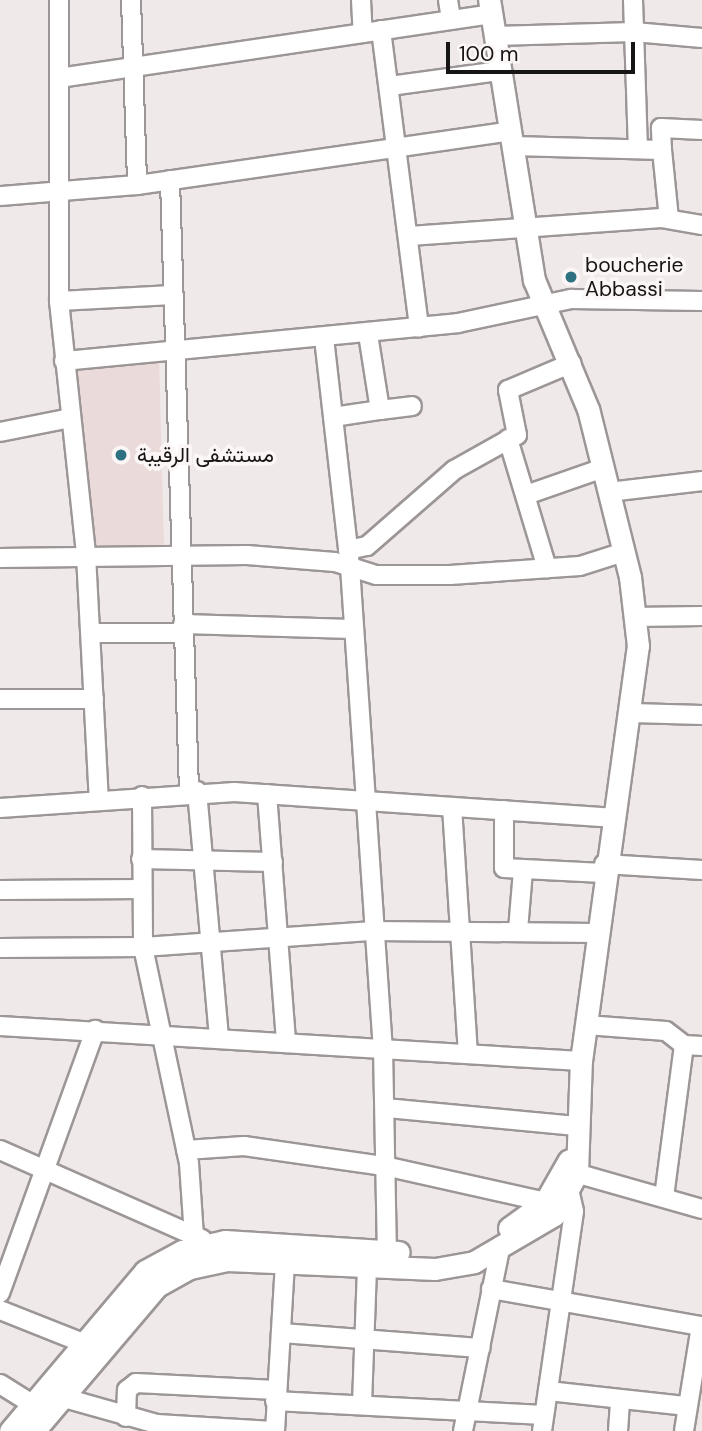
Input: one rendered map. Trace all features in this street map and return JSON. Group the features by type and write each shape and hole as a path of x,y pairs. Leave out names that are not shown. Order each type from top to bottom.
{"main road":[{"path":"34,1431 157,1286 227,1260 435,1269 500,1249 554,1215 571,1172 604,869 632,713 634,617 624,552 603,468 572,363 545,306 526,228 490,7"},
{"path":"10,1431 81,1342 145,1271 203,1240 436,1255 470,1249 545,1202 571,1172"}],"street":[{"path":"59,0 59,301 86,555 99,801"},
{"path":"131,0 137,185"},
{"path":"362,0 363,33"},
{"path":"448,0 451,20"},
{"path":"633,0 638,148"},
{"path":"59,78 451,20 490,7"},
{"path":"381,30 400,146 419,328"},
{"path":"495,36 634,32 702,38"},
{"path":"390,86 500,71"},
{"path":"669,219 661,128 702,130"},
{"path":"0,196 137,185 400,146 512,139 662,150"},
{"path":"170,180 183,628 193,791 203,860 219,1039"},
{"path":"410,236 669,219 702,225"},
{"path":"59,301 173,295"},
{"path":"64,361 419,328 571,299 702,301"},
{"path":"368,334 380,410"},
{"path":"324,338 349,558 362,801 383,1048 389,1167 387,1252"},
{"path":"349,558 367,546 454,470 519,432 508,390 572,363"},
{"path":"333,417 412,406"},
{"path":"0,432 71,418"},
{"path":"508,439 547,568"},
{"path":"526,495 603,468"},
{"path":"609,492 702,481"},
{"path":"0,558 86,555 349,558 376,575 547,568 624,552"},
{"path":"634,617 702,616"},
{"path":"91,634 183,628 352,629"},
{"path":"0,699 94,699"},
{"path":"632,713 702,715"},
{"path":"0,808 193,791 612,818"},
{"path":"267,794 286,1043"},
{"path":"142,796 143,947 203,1240"},
{"path":"452,807 468,1054"},
{"path":"504,810 501,866 523,870 702,870"},
{"path":"141,859 273,862"},
{"path":"518,930 523,870"},
{"path":"0,890 141,889"},
{"path":"0,948 143,947 373,931 518,930 596,933"},
{"path":"586,1025 666,1031 693,1045 664,1198"},
{"path":"0,1026 581,1061"},
{"path":"0,1293 95,1030"},
{"path":"386,1108 575,1126"},
{"path":"186,1150 244,1146 389,1167 545,1202"},
{"path":"0,1150 203,1240"},
{"path":"126,1417 127,1390 136,1383 362,1404 468,1410 543,1423 574,1211 571,1172 702,1209"},
{"path":"463,1431 500,1249"},
{"path":"61,1397 126,1417 274,1431 285,1261"},
{"path":"362,1404 367,1265"},
{"path":"491,1289 562,1298 699,1324 696,1381 685,1406 684,1431"},
{"path":"0,1310 81,1342"},
{"path":"281,1333 480,1348"},
{"path":"0,1384 32,1404"},
{"path":"548,1391 685,1406"},
{"path":"618,1431 620,1399"}],"shaded area":[{"name":"مستشفى الرقيبة","path":"159,356 164,546 90,545 69,365"}],"place":[{"name":"boucherie Abbassi","path":"571,277"},
{"name":"مستشفى الرقيبة","path":"121,455"}]}
